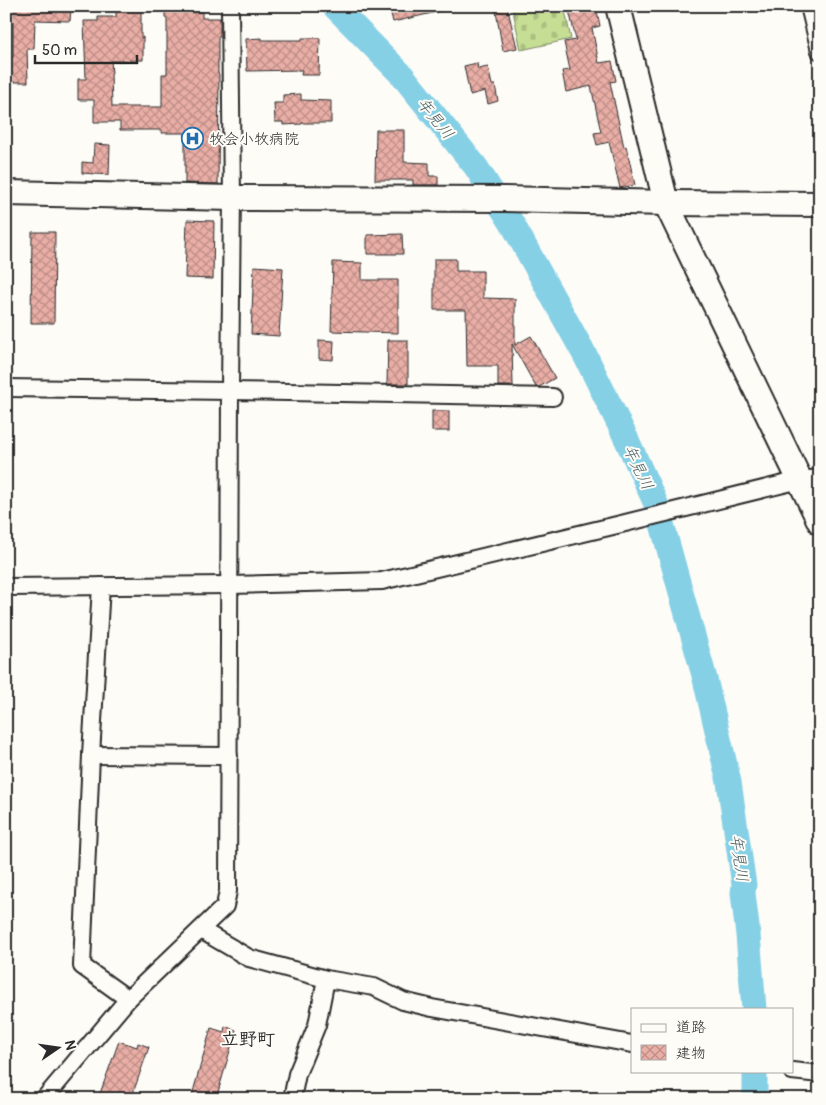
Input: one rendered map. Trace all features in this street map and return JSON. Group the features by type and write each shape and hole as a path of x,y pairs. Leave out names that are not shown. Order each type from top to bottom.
{"street":[{"path":"44,1099 128,999 225,906 228,891 232,198 230,6"},
{"path":"618,6 666,203 810,479 820,522"},
{"path":"810,6 820,51"},
{"path":"6,193 232,198 820,204"},
{"path":"6,388 553,397"},
{"path":"6,587 382,582 810,479"},
{"path":"101,586 91,755 82,966 128,999"},
{"path":"91,755 229,756"},
{"path":"200,930 250,958 326,979 374,987 403,1000 432,1008 631,1044"},
{"path":"292,1099 297,1074 317,1025 326,979"},
{"path":"794,1071 820,1074"}],"green space":[{"path":"512,6 564,6 571,39 521,50"}],"building":[{"path":"11,6 71,6 70,21 35,20 34,49 27,49 28,82 6,82 6,57 13,57"},
{"path":"116,6 141,6 143,60 111,61 112,107 162,107 162,74 167,74 167,18 165,18 165,6 185,6 185,12 202,12 202,18 220,18 220,37 218,37 218,184 185,183 185,133 162,133 162,130 120,130 120,122 94,122 94,100 78,100 78,79 86,79 84,21 98,21 98,17 116,17"},
{"path":"389,6 441,6 441,11 393,22"},
{"path":"495,6 507,6 517,48 503,51"},
{"path":"568,6 596,6 600,26 592,28 599,63 612,61 616,81 610,82 624,147 626,146 635,185 620,188 609,142 597,145 594,133 601,132 591,86 566,92 562,71 570,70 564,42 576,40"},
{"path":"262,38 262,40 302,40 302,38 320,38 319,75 301,75 302,70 247,71 246,39"},
{"path":"477,63 478,69 488,67 492,85 495,85 498,101 488,104 485,91 470,95 464,66"},
{"path":"301,94 301,100 331,101 331,123 283,125 283,122 275,122 274,103 283,103 283,95"},
{"path":"376,130 404,130 404,162 429,163 429,176 438,176 438,185 413,185 413,180 375,180"},
{"path":"94,144 110,145 109,175 82,173 82,162 93,163"},
{"path":"187,220 214,221 213,279 185,278"},
{"path":"32,232 55,232 54,323 31,323"},
{"path":"402,234 403,254 367,254 367,235"},
{"path":"434,259 456,259 456,271 483,271 483,298 515,299 515,345 531,336 555,378 536,387 512,344 513,386 498,386 498,366 467,366 466,310 434,310"},
{"path":"333,262 362,263 362,280 398,280 398,333 331,331"},
{"path":"254,266 283,268 279,336 251,334"},
{"path":"319,340 334,341 333,360 319,359"},
{"path":"388,340 408,340 408,384 387,384"},
{"path":"432,411 449,411 449,431 432,431"},
{"path":"225,1026 236,1030 216,1099 191,1099 211,1028 224,1032"},
{"path":"119,1041 137,1047 138,1043 149,1047 131,1099 98,1099"}],"waterway":[{"name":"年見川","path":"334,6 402,75 476,167 513,225 586,357 657,506 705,679 729,782 744,885 743,893 754,1008"},
{"name":"年見川","path":"755,1072 755,1099"}],"place":[{"name":"牧会小牧病院","path":"193,139"}],"district":[{"name":"立野町","path":"248,1039"}]}
